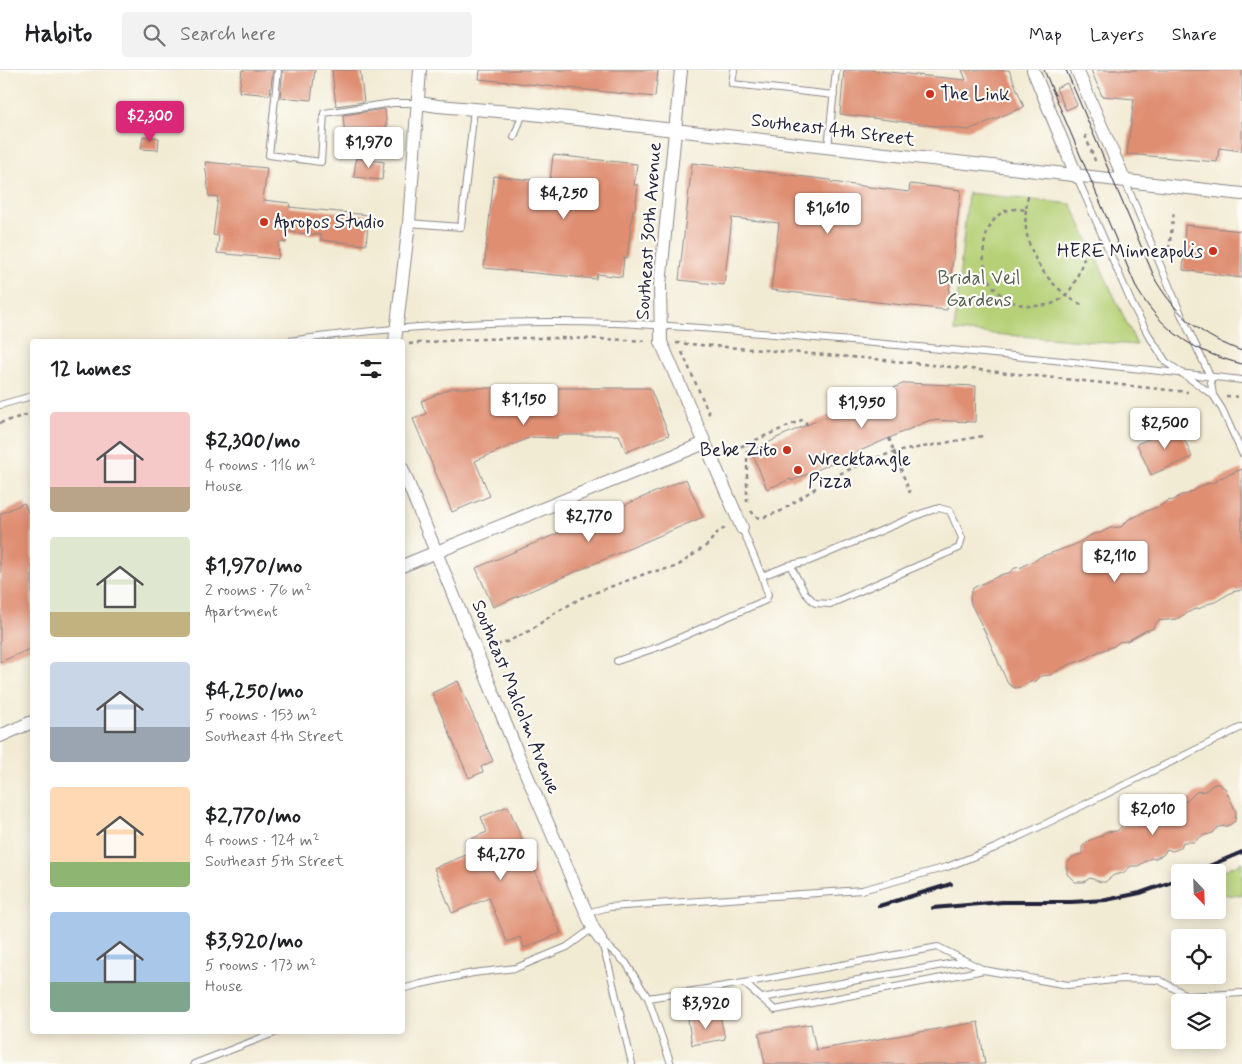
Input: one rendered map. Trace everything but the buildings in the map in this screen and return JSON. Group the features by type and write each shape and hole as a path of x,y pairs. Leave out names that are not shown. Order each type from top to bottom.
{"street":[{"path":"396,335 410,223 420,70"},
{"name":"Southeast 30th Avenue","path":"681,70 660,286 661,342 742,528"},
{"path":"1033,70 1077,177"},
{"path":"1077,70 1125,181"},
{"name":"Southeast 4th Street","path":"419,103 1242,194"},
{"path":"405,565 705,443"},
{"name":"Southeast Malcolm Avenue","path":"405,475 519,757 597,933"},
{"path":"0,736 30,723"}],"lane":[{"path":"278,70 269,155 321,162 324,113 393,103 419,103"},
{"path":"734,70 732,84 834,95"},
{"path":"828,148 836,70"},
{"path":"410,223 461,226 474,109"},
{"path":"514,137 523,113"},
{"path":"1077,177 1136,311 1166,362 1213,395 1222,409 1242,453"},
{"path":"1125,181 1181,314 1210,376 1213,395"},
{"path":"325,339 396,335 530,322 660,325 1001,355 1242,380"},
{"path":"0,405 30,397"},
{"path":"762,576 790,565 809,561 939,508 950,511 962,538 959,548 830,604 816,603 810,598 805,593 790,565"},
{"path":"617,661 660,646 766,600 768,595 762,576 742,528"},
{"path":"587,913 609,907 862,890 947,867 1019,837 1242,727"},
{"path":"405,988 473,973 516,968 597,933"},
{"path":"597,933 626,963 648,998 671,1064"},
{"path":"597,933 609,967 632,1064"},
{"path":"648,998 938,947 984,970 1068,986 1122,980 1159,980 1188,996 1242,993"},
{"path":"762,998 966,961"},
{"path":"744,982 775,1010 984,970"},
{"path":"194,1064 271,1034"}],"path":[{"path":"1085,135 1096,163"},
{"path":"1028,196 1026,231 1032,253 1050,280 1065,295 1084,306"},
{"path":"1026,210 1008,210 1003,212 992,222 983,247 982,258 985,272 990,282 1005,297 1022,305 1044,305 1056,302 1065,295 1076,281 1083,260 1094,246"},
{"path":"1169,249 1174,211"},
{"path":"412,344 525,338 598,338 645,341"},
{"path":"674,342 875,359 1190,392"},
{"path":"1213,395 1242,398"},
{"path":"0,423 30,414"},
{"path":"726,453 804,419 807,425"},
{"path":"747,443 746,500 756,517 762,518 781,511 832,477 895,452 983,436"},
{"path":"889,438 910,493"},
{"path":"498,645 529,631 581,598 650,572 676,567 707,545 718,532 725,528"}],"green space":[{"name":"Bridal Veil Gardens","path":"968,193 1071,204 1137,345 954,331"},
{"path":"1242,862 1242,896 1226,895 1226,869"}],"tram line":[{"path":"1044,70 1137,289 1147,304 1181,338 1209,353 1242,364"},
{"path":"1066,70 1156,281 1164,294 1183,315 1203,332 1242,351"}],"railway":[{"path":"1214,864 1242,852"},
{"path":"933,908 1002,902 1106,900 1140,893 1171,882"},
{"path":"879,906 951,884"}],"place":[{"name":"The Link","path":"930,94"},
{"name":"Apropos Studio","path":"264,222"},
{"name":"HERE Minneapolis","path":"1213,251"},
{"name":"Bebe Zito","path":"787,450"},
{"name":"Wrecktangle Pizza","path":"798,470"}]}
